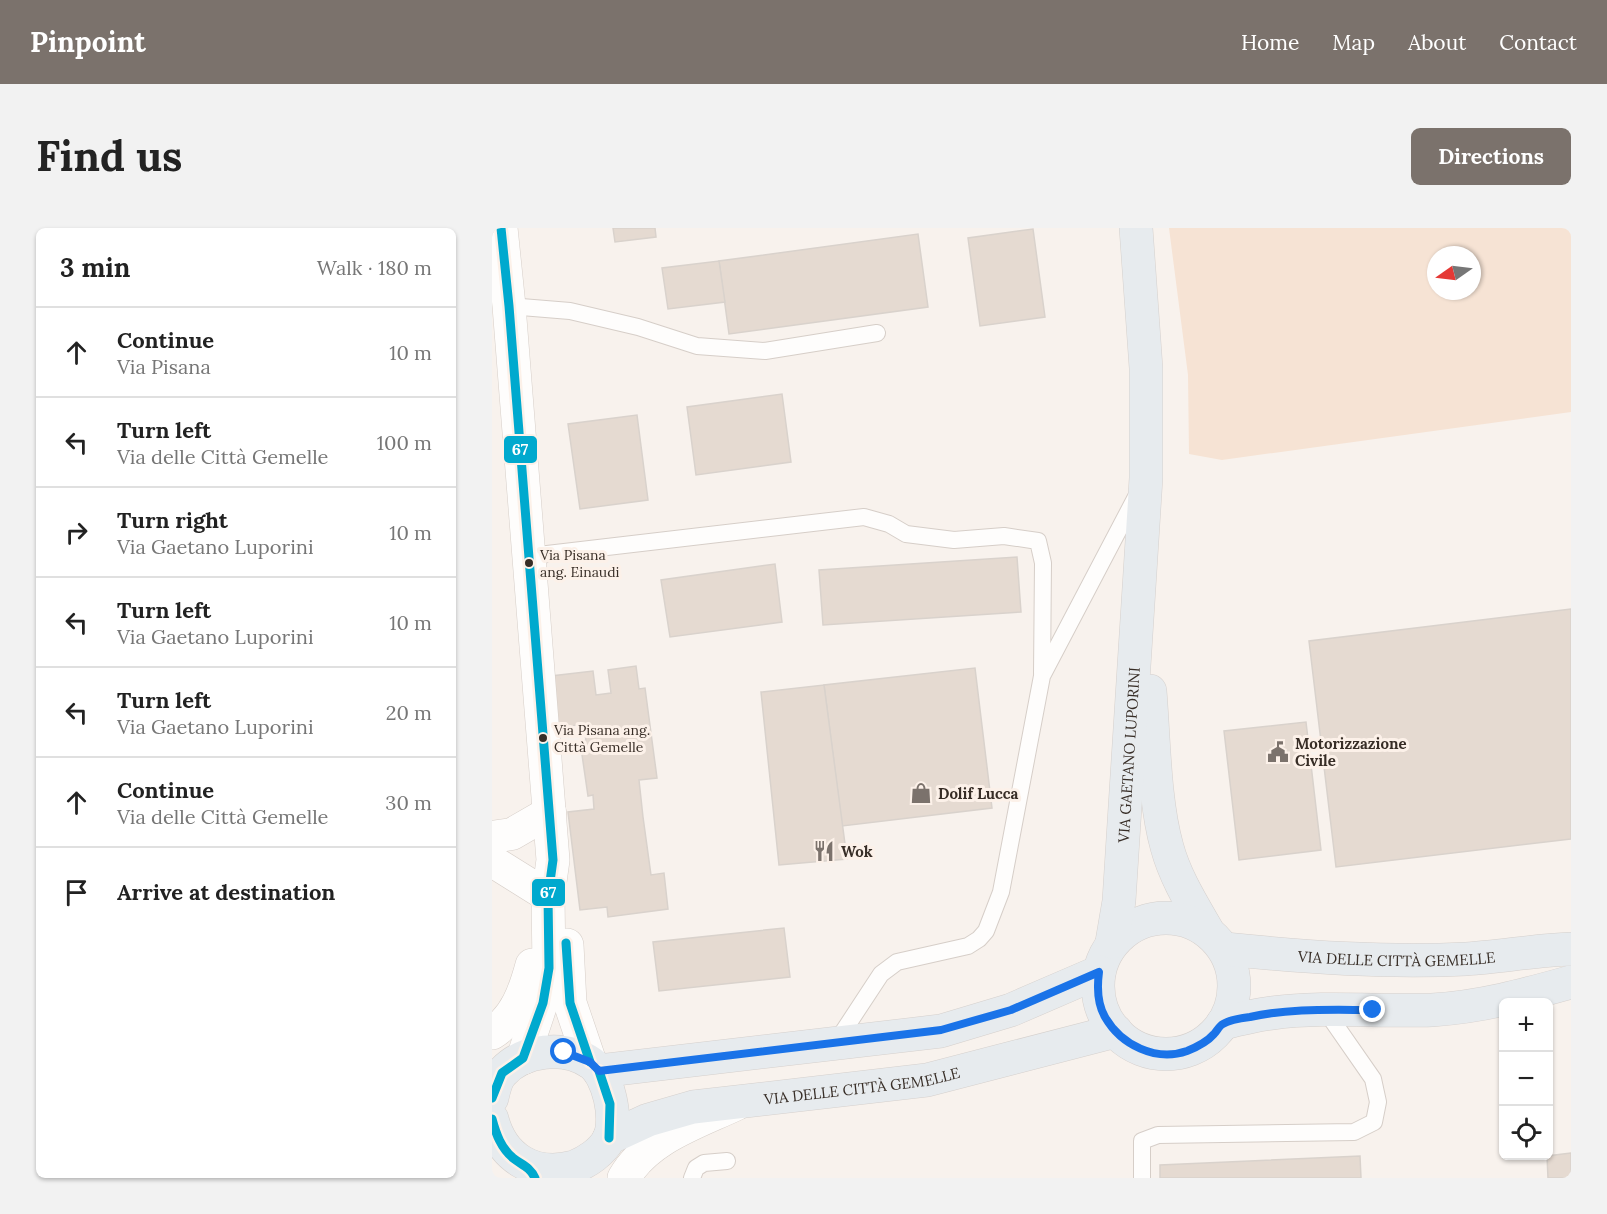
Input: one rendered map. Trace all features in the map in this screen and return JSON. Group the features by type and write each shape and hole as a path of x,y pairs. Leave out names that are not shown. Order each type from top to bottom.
{"main road":[{"name":"VIA GAETANO LUPORINI","path":"1136,228 1146,369 1146,478 1142,569 1119,901 1112,942 1104,957 1097,987 1105,1017 1125,1040 1138,1048 1154,1053 1170,1054 1186,1051 1213,1036 1232,1006 1234,988 1232,969 1182,884 1167,847 1157,785 1142,569"},
{"path":"492,1033 515,1011 527,983 548,896 553,860 509,306 498,231"},
{"path":"553,860 559,879 562,904 570,1003 611,1099 612,1113 601,1156"},
{"path":"523,1058 543,1003 548,978 548,896"},
{"name":"VIA GAETANO LUPORINI","path":"1112,942 1128,928 1146,919 1168,917 1188,921 1216,940"},
{"name":"VIA DELLE CITTÀ GEMELLE","path":"1216,940 1308,957 1413,960 1469,959 1571,950"},
{"path":"494,1086 507,1069 523,1058 538,1053 564,1052 595,1066 835,1044 941,1030 966,1025 1011,1010 1099,972"},
{"path":"1223,1023 1271,1013 1325,1010 1432,1010 1472,1006 1515,998 1571,982"},
{"name":"VIA DELLE CITTÀ GEMELLE","path":"533,1173 558,1172 601,1156 664,1114 693,1107 927,1080 1116,1031"},
{"path":"624,1178 648,1149 669,1136 738,1103"},
{"path":"496,1138 509,1155 533,1173"}],"street":[{"path":"492,837 512,834 550,812"},
{"path":"492,861 548,896"}],"lane":[{"path":"509,306 570,311 638,327 697,346 765,351 877,333"},
{"path":"1042,676 1146,478"},
{"path":"530,556 864,517 889,524 906,534 954,540 1004,537 1038,541 1043,563 1042,676 1001,892 986,931 968,946 897,962 891,966 881,974 835,1044"},
{"path":"1142,1178 1143,1141 1158,1135 1353,1132 1374,1122 1378,1102 1373,1079 1325,1010"},
{"path":"692,1178 696,1168 704,1163 727,1161"}],"shaded area":[{"path":"1169,228 1571,228 1571,412 1222,460 1189,454 1188,375"}],"building":[{"path":"613,228 655,228 656,237 615,242"},
{"path":"1033,229 1045,317 980,326 968,238"},
{"path":"918,234 928,307 729,334 719,261"},
{"path":"719,261 725,302 668,309 662,268"},
{"path":"782,394 791,462 696,475 687,407"},
{"path":"637,415 648,500 580,509 568,424"},
{"path":"1017,557 1021,612 823,625 819,570"},
{"path":"775,564 782,622 670,637 661,580"},
{"path":"1571,609 1571,839 1336,867 1309,641"},
{"path":"636,666 639,689 645,688 657,778 639,780 643,817 651,875 664,873 668,909 608,917 607,907 580,910 568,812 594,809 593,795 588,796 580,741 586,740 583,724 558,728 551,676 593,671 596,695 611,693 608,670"},
{"path":"975,668 992,808 842,826 824,685"},
{"path":"824,685 847,859 779,865 761,692"},
{"path":"1306,722 1321,850 1239,860 1224,731"},
{"path":"784,928 790,977 659,991 653,942"},
{"path":"1571,1153 1571,1178 1548,1178 1547,1160 1553,1160 1553,1155"},
{"path":"1360,1156 1361,1178 1160,1178 1160,1165"}],"transit line":[{"name":"67","path":"492,1098 502,1073 523,1058 543,1003 549,968 548,896 553,860 501,228"},
{"name":"67","path":"566,943 570,1003 590,1062"},
{"name":"67","path":"599,1071 610,1104 609,1138"},
{"name":"67","path":"492,1119 505,1150 528,1169 535,1178"}],"place":[{"name":"Via Pisana ang. Einaudi","path":"529,563"},
{"name":"Via Pisana ang. Città Gemelle","path":"543,738"},
{"name":"Motorizzazione Civile","path":"1278,752"},
{"name":"Dolif Lucca","path":"921,793"},
{"name":"Wok","path":"824,851"}],"route":[{"path":"564,1052 590,1062 599,1071 941,1030 966,1025 1011,1010 1099,972 1097,987 1105,1017 1125,1040 1138,1048 1154,1053 1170,1054 1186,1051 1213,1036 1223,1023 1250,1017 1297,1011 1373,1010"}]}
